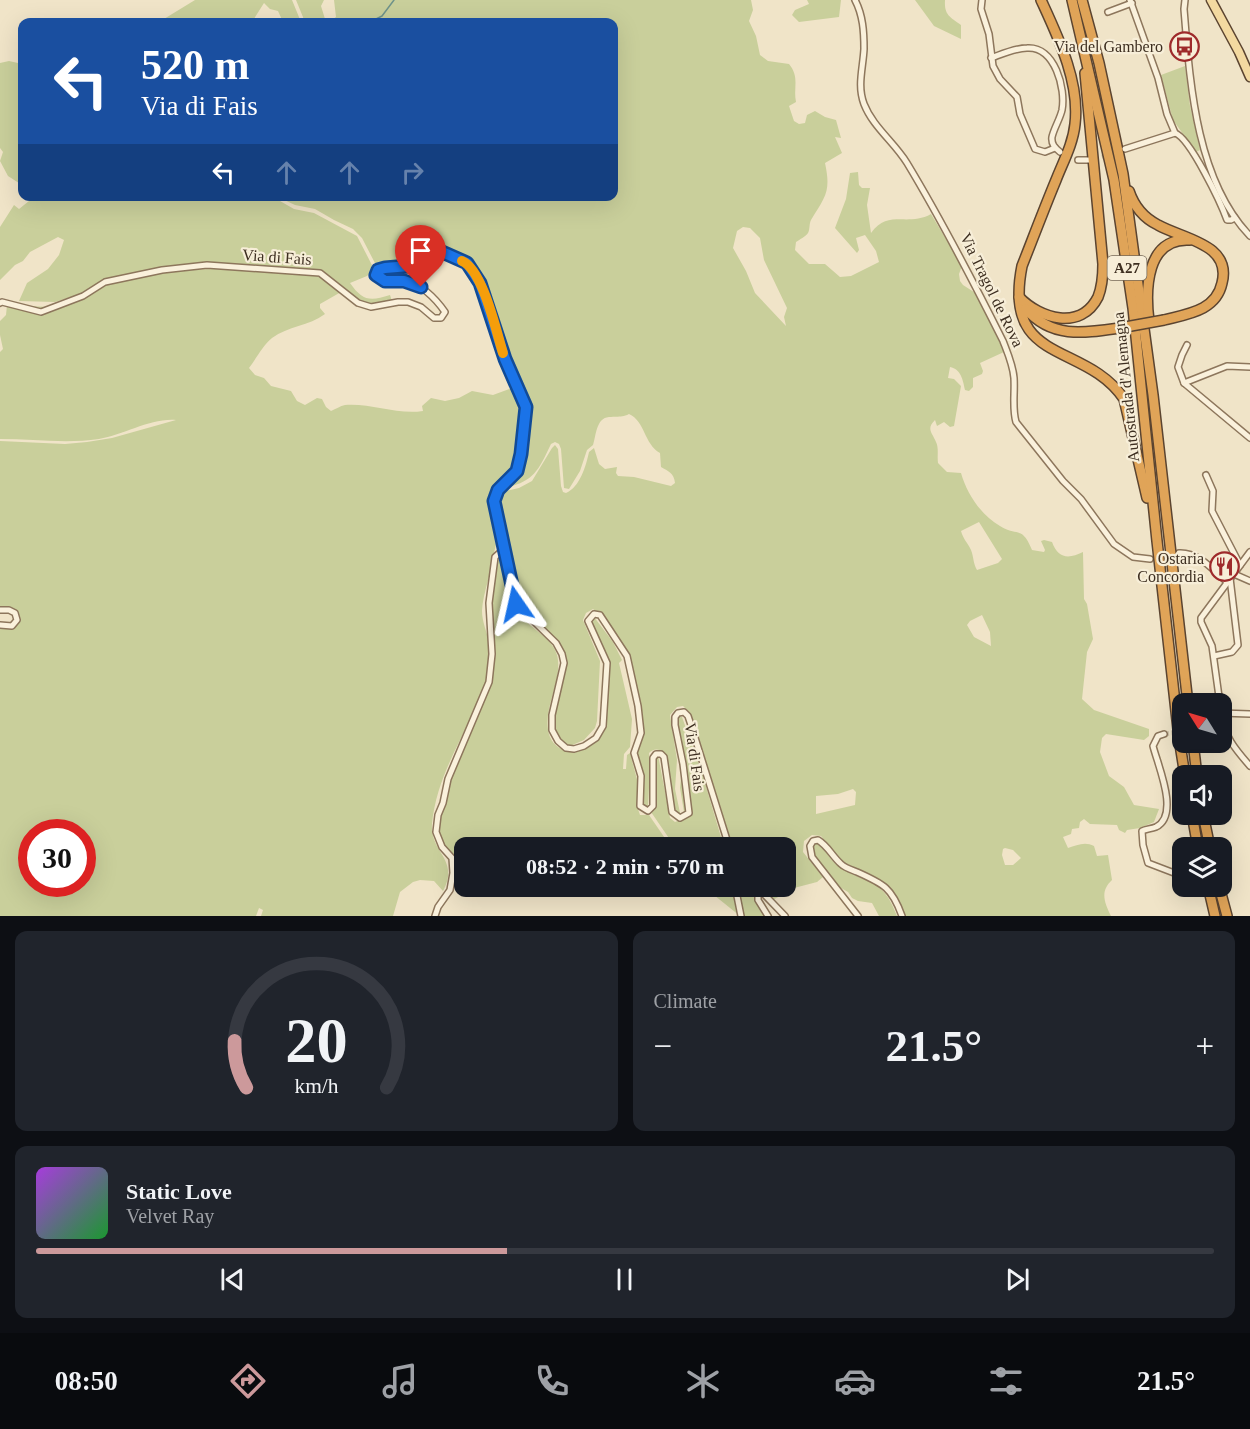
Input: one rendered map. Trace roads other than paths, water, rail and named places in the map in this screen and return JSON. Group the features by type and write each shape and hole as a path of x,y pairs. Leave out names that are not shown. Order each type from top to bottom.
{"highway":[{"name":"A27","path":"1041,0 1056,32 1067,65 1073,89 1076,122 1070,145 1022,266 1018,286 1022,316 1038,340 1061,356 1095,370 1115,386 1124,399 1157,541"},
{"name":"Autostrada d'Alemagna","path":"1072,0 1114,180 1133,308 1157,541 1184,765"},
{"name":"Autostrada d'Alemagna","path":"1082,0 1123,174 1153,395 1187,693"},
{"name":"A27","path":"1019,297 1039,313 1064,319 1084,312 1092,306 1101,288 1103,264 1081,32"},
{"name":"A27","path":"1019,297 1034,317 1043,324 1063,332 1081,334 1164,320 1198,311 1219,294 1224,276 1220,259 1208,247 1158,225 1146,217 1132,199 1123,174"},
{"name":"A27","path":"1153,395 1154,361 1148,315 1148,292 1153,262 1157,254 1167,245 1182,240 1198,242"},
{"path":"1211,897 1215,916"},
{"path":"1223,897 1227,916"}],"main road":[{"path":"1211,0 1250,76"}],"street":[{"name":"Via Tragol de Rova","path":"855,0 860,10 863,30 864,50 860,87 864,104 877,127 901,153 943,223 1004,341 1014,379 1016,422 1081,500 1114,544 1133,557 1150,559"},
{"path":"981,0 981,9 989,34 991,58 993,66 1000,79 1017,96 1020,114 1035,149 1045,152 1058,150 1052,137 1062,111 1063,101 1057,72 1050,60 1039,50 1031,48 991,58"},
{"path":"1185,0 1189,70 1197,119 1209,164 1235,218 1250,236"},
{"path":"1108,12 1131,2 1175,133"},
{"path":"1125,149 1175,133 1180,135 1189,146 1227,220 1235,218"},
{"path":"1078,160 1089,160"},
{"name":"Via di Fais","path":"0,303 41,312 83,296 105,282 162,270 207,266 320,273 358,303 371,308 408,302 421,307 434,318 441,318 445,312 421,287 404,281 381,280 376,275 378,270 409,266 440,251 467,263 480,283 505,359 526,407 517,471 498,490 494,501 516,604 556,643 562,654 564,663 552,715 552,730 558,741 566,748 574,749 596,738 603,726 607,663 588,621 594,614 600,615 627,656 636,696 641,733 634,753 641,776 640,806 648,811 653,806 653,758 656,754 661,754 664,757 672,812 680,818 689,813 675,725 675,717 678,713 684,712 688,716 727,837"},
{"path":"1187,345 1178,367 1184,383 1250,438"},
{"path":"1184,383 1227,366 1250,367"},
{"path":"1206,474 1214,491 1212,511 1240,565"},
{"path":"435,916 438,907 450,890 453,873 452,858 442,848 436,832 438,814 443,803 447,779 489,682 492,654 489,603 495,557 505,548"},
{"path":"1179,553 1186,552 1199,558 1230,578 1250,581"},
{"path":"1219,693 1214,656 1201,618 1250,552"},
{"path":"1214,656 1232,652 1238,645 1230,578"},
{"path":"0,610 15,613 17,620 12,626 0,625"},
{"path":"1232,713 1250,714"},
{"path":"1164,734 1158,736 1153,746 1168,812 1165,819 1155,828 1142,831 1148,863 1172,872"},
{"path":"1232,745 1250,766"},
{"path":"858,916 812,857 810,846 813,841 819,840 825,844 843,866 882,883 895,897 902,916"},
{"path":"737,897 741,916"},
{"path":"758,897 768,916"},
{"path":"767,897 785,916"}],"waterway":[{"path":"378,18 394,0"}],"tunnel":[{"path":"1102,157 1120,151"},
{"path":"1150,559 1179,553"},
{"path":"1164,734 1172,733"}],"place":[{"name":"Via del Gambero","path":"1184,46"},
{"name":"Ostaria Concordia","path":"1225,567"}]}
